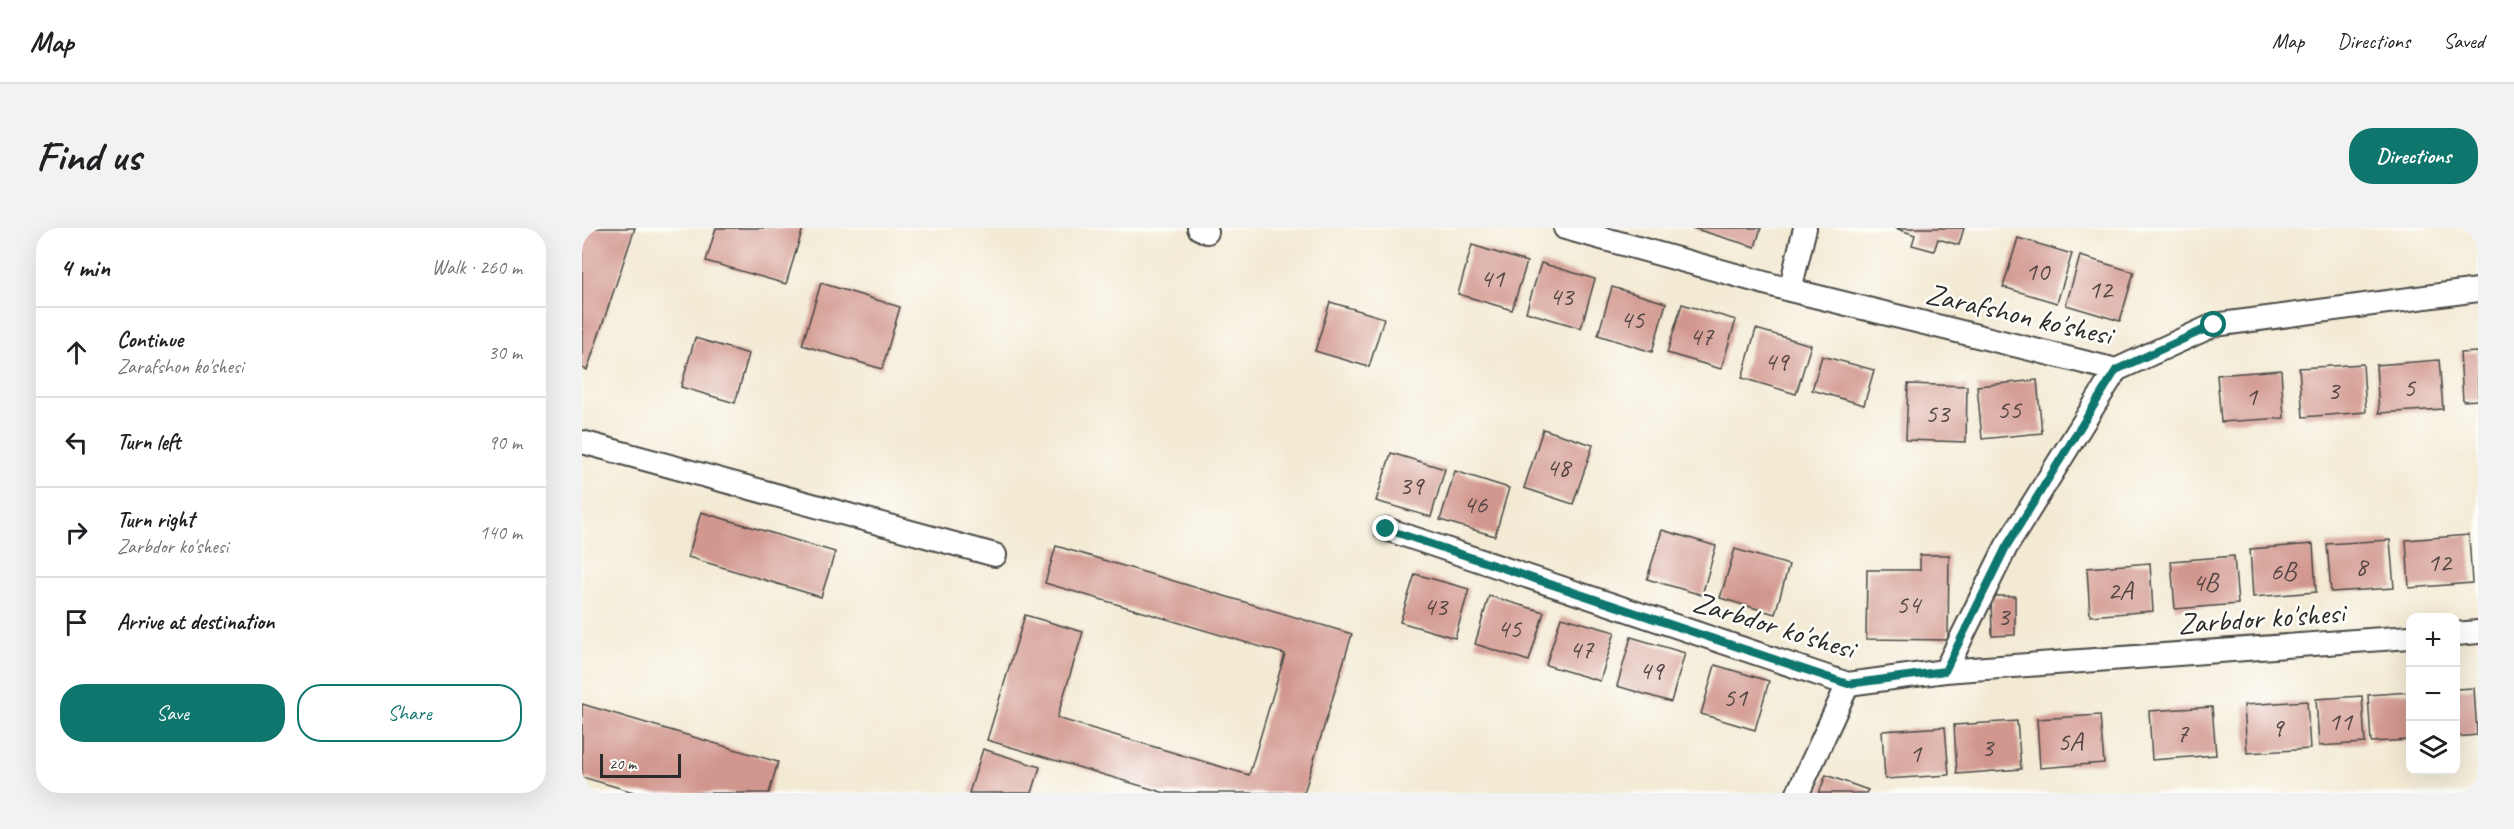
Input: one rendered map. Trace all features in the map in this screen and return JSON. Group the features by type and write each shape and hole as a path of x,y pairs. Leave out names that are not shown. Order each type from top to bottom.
{"street":[{"name":"Zarafshon ko'shesi","path":"1565,228 1790,290 2116,370 2214,325 2478,290"},
{"path":"1790,290 1805,228"},
{"path":"1945,671 2006,547 2116,370"},
{"path":"582,442 995,555"},
{"name":"Zarbdor ko'shesi","path":"1386,529 1848,684 1945,671 2406,637"},
{"path":"2460,634 2478,632"},
{"path":"1798,793 1848,684"}],"building":[{"path":"582,228 635,228 587,370 582,368"},
{"path":"716,228 803,228 786,284 706,261"},
{"path":"1692,228 1761,228 1755,247"},
{"path":"1895,228 1964,228 1959,245 1938,239 1934,251 1912,245 1915,235"},
{"path":"2018,238 2072,254 2057,303 2003,287"},
{"path":"1472,245 1527,262 1512,310 1458,294"},
{"path":"2080,256 2134,272 2120,321 2066,305"},
{"path":"1541,263 1595,279 1581,328 1526,312"},
{"path":"821,283 900,307 882,369 802,345"},
{"path":"1612,287 1666,303 1652,352 1598,335"},
{"path":"1330,302 1384,318 1369,367 1315,351"},
{"path":"1682,304 1736,320 1721,369 1667,353"},
{"path":"1756,329 1811,345 1796,394 1742,378"},
{"path":"695,338 749,354 735,403 681,387"},
{"path":"2478,352 2478,400 2463,401 2460,353"},
{"path":"1822,356 1874,370 1864,405 1812,390"},
{"path":"2439,360 2443,409 2379,413 2376,365"},
{"path":"2363,364 2366,412 2303,417 2299,368"},
{"path":"2281,370 2284,418 2221,422 2217,375"},
{"path":"2037,380 2042,433 1982,439 1977,386"},
{"path":"1908,384 1967,386 1966,442 1906,440"},
{"path":"1543,429 1593,445 1573,504 1524,488"},
{"path":"1391,453 1445,469 1431,517 1376,501"},
{"path":"1455,471 1509,488 1495,536 1440,520"},
{"path":"701,512 835,552 821,597 688,557"},
{"path":"1662,530 1716,546 1702,595 1647,579"},
{"path":"2469,535 2472,583 2409,588 2406,540"},
{"path":"2390,540 2394,588 2331,592 2327,544"},
{"path":"2313,544 2316,592 2253,597 2250,549"},
{"path":"1056,546 1352,634 1304,793 1165,793 987,740 1025,615 1083,632 1057,718 1249,775 1285,654 1045,583"},
{"path":"1735,549 1789,565 1775,614 1720,598"},
{"path":"1920,555 1949,555 1948,640 1866,639 1867,570 1920,570"},
{"path":"2234,556 2238,604 2175,609 2171,561"},
{"path":"2150,563 2153,611 2090,616 2087,568"},
{"path":"1415,574 1469,589 1455,638 1400,622"},
{"path":"1489,596 1544,612 1529,661 1475,644"},
{"path":"1991,596 2015,596 2015,635 1992,636"},
{"path":"1561,617 1615,632 1600,681 1546,665"},
{"path":"1631,637 1685,653 1671,702 1617,686"},
{"path":"1715,665 1769,681 1755,730 1701,714"},
{"path":"2474,688 2477,735 2460,737 2460,689"},
{"path":"2406,692 2406,740 2371,742 2368,695"},
{"path":"2362,696 2365,743 2319,746 2316,699"},
{"path":"2307,701 2310,749 2247,753 2244,705"},
{"path":"582,704 778,762 769,793 637,793 582,777"},
{"path":"2212,707 2216,755 2152,760 2149,711"},
{"path":"2100,715 2104,763 2040,768 2037,719"},
{"path":"2017,721 2021,769 1957,774 1954,725"},
{"path":"1945,727 1949,775 1885,779 1882,731"},
{"path":"983,749 1040,767 1032,793 969,793"},
{"path":"1826,775 1868,790 1866,793 1819,793"}],"route":[{"path":"1386,529 1848,684 1945,671 2006,547 2116,370 2214,325"}]}
